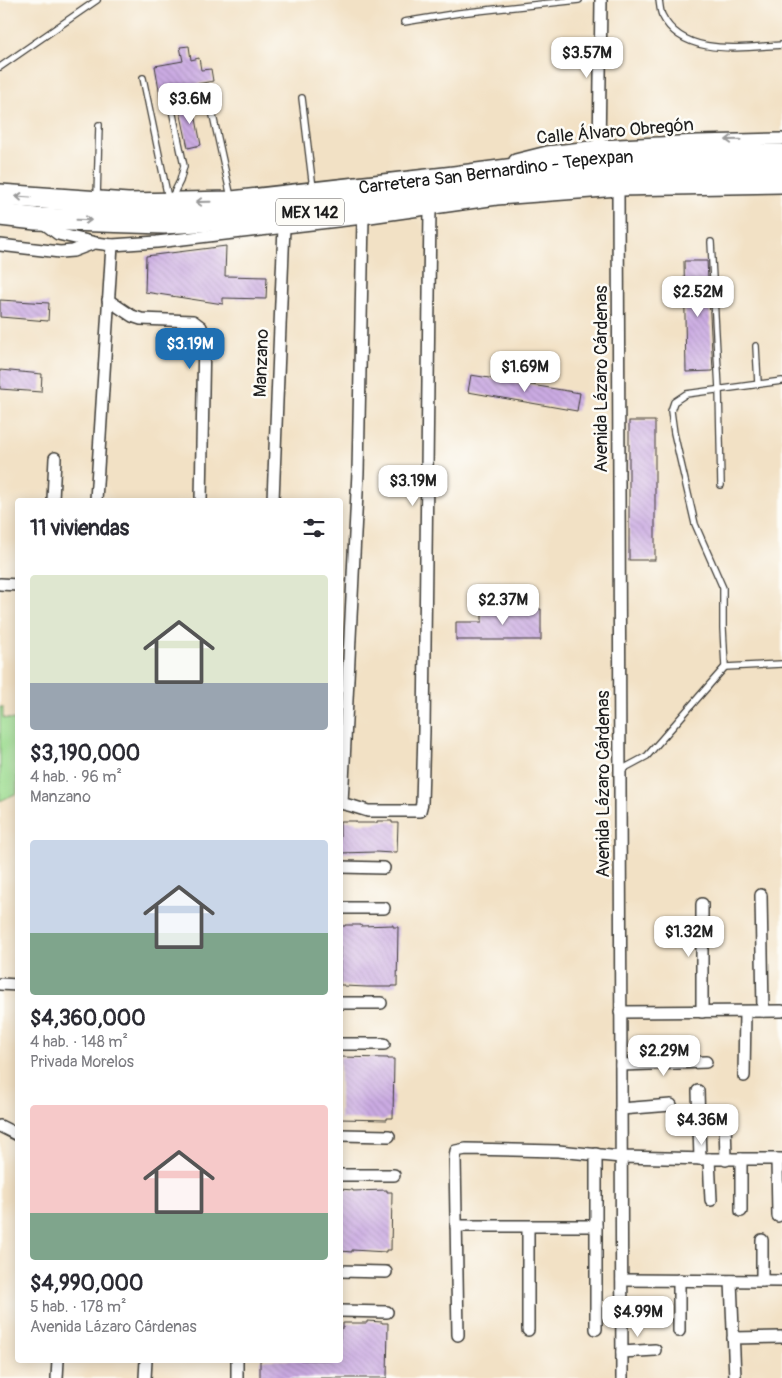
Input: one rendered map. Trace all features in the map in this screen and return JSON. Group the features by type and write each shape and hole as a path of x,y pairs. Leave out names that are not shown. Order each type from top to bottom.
{"highway":[{"name":"Carretera San Bernardino - Tepexpan","path":"0,195 128,204 232,202 454,177 599,152 665,155 782,155"},
{"name":"Carretera San Bernardino - Tepexpan","path":"0,215 36,219 164,223 273,216 521,185 619,176 782,173"}],"street":[{"path":"599,152 602,0"},
{"name":"Calle Álvaro Obregón","path":"599,152 698,140 782,139"},
{"path":"36,219 58,234 96,243 112,244 156,242 497,200 618,190 782,187"},
{"name":"Avenida Lázaro Cárdenas","path":"618,190 622,1378"},
{"path":"343,804 368,811 414,812 420,810 422,803 430,208"},
{"path":"343,764 358,472 363,218"},
{"name":"Manzano","path":"274,498 284,227"},
{"path":"0,245 60,252 72,251 96,243"},
{"path":"96,498 112,244"},
{"path":"108,300 132,316 141,319 193,321 201,327 204,337 201,498"},
{"path":"53,498 55,458"},
{"path":"0,584 15,585"},
{"path":"343,867 384,868"},
{"path":"761,895 763,1011"},
{"path":"702,904 702,1012"},
{"path":"343,908 384,908"},
{"path":"0,984 15,985"},
{"path":"343,1003 381,1004"},
{"path":"620,1012 782,1011"},
{"path":"744,1076 745,1012"},
{"path":"343,1044 384,1044"},
{"path":"621,1065 706,1062"},
{"path":"698,1091 704,1159 711,1200"},
{"path":"621,1109 671,1105"},
{"path":"725,1120 726,1160"},
{"path":"0,1126 15,1134"},
{"path":"343,1135 389,1136"},
{"path":"458,1335 456,1151 466,1149 539,1150 621,1157 726,1160 780,1159 778,1216"},
{"path":"596,1154 596,1329"},
{"path":"741,1159 741,1211"},
{"path":"343,1175 394,1175"},
{"path":"456,1226 596,1226"},
{"path":"528,1227 528,1330"},
{"path":"762,1240 762,1280"},
{"path":"343,1271 386,1272"},
{"path":"622,1280 782,1280"},
{"path":"679,1280 679,1331"},
{"path":"731,1281 735,1378"},
{"path":"343,1311 387,1312"},
{"path":"734,1338 782,1337"},
{"path":"622,1352 655,1350"},
{"path":"58,1363 58,1378"},
{"path":"146,1363 146,1378"},
{"path":"236,1378 237,1363"}],"lane":[{"path":"0,67 97,0"},
{"path":"404,22 459,13 579,0"},
{"path":"659,0 661,14 669,25 685,39 716,47 733,48 782,45"},
{"path":"143,78 169,203"},
{"path":"169,203 180,181 184,166 172,110 176,101 202,96 208,98 210,102 232,202"},
{"path":"302,98 314,192"},
{"path":"97,202 99,126"},
{"path":"711,242 719,389 721,484"},
{"path":"756,346 758,384"},
{"path":"620,771 647,756 725,667 723,588 695,524 674,432 672,411 674,402 686,394 782,381"},
{"path":"725,667 782,664"}],"green space":[{"path":"0,707 3,707 3,718 15,720 15,794 0,801"}],"building":[{"path":"189,46 191,60 199,58 201,70 211,69 213,81 177,88 178,95 161,101 155,66 183,61 180,47"},
{"path":"193,103 201,145 188,148 179,106"},
{"path":"226,246 225,276 267,277 266,299 223,298 223,304 145,292 146,256"},
{"path":"684,261 707,261 713,371 686,372"},
{"path":"0,300 49,303 48,321 0,317"},
{"path":"0,370 42,374 41,392 0,389"},
{"path":"471,375 580,393 577,411 468,392"},
{"path":"629,421 655,421 655,560 629,560"},
{"path":"482,608 541,609 541,640 456,640 456,622 482,622"},
{"path":"343,821 377,823 377,821 392,821 392,823 398,823 397,852 343,853"},
{"path":"393,925 393,927 398,927 397,986 367,987 343,985 343,926"},
{"path":"343,1057 394,1059 393,1118 387,1118 387,1120 343,1119"},
{"path":"343,1189 353,1191 387,1190 387,1192 392,1192 391,1250 386,1250 386,1252 352,1250 352,1252 343,1251"},
{"path":"367,1321 388,1323 387,1378 260,1378 260,1363 343,1363 343,1323 367,1323"}]}
